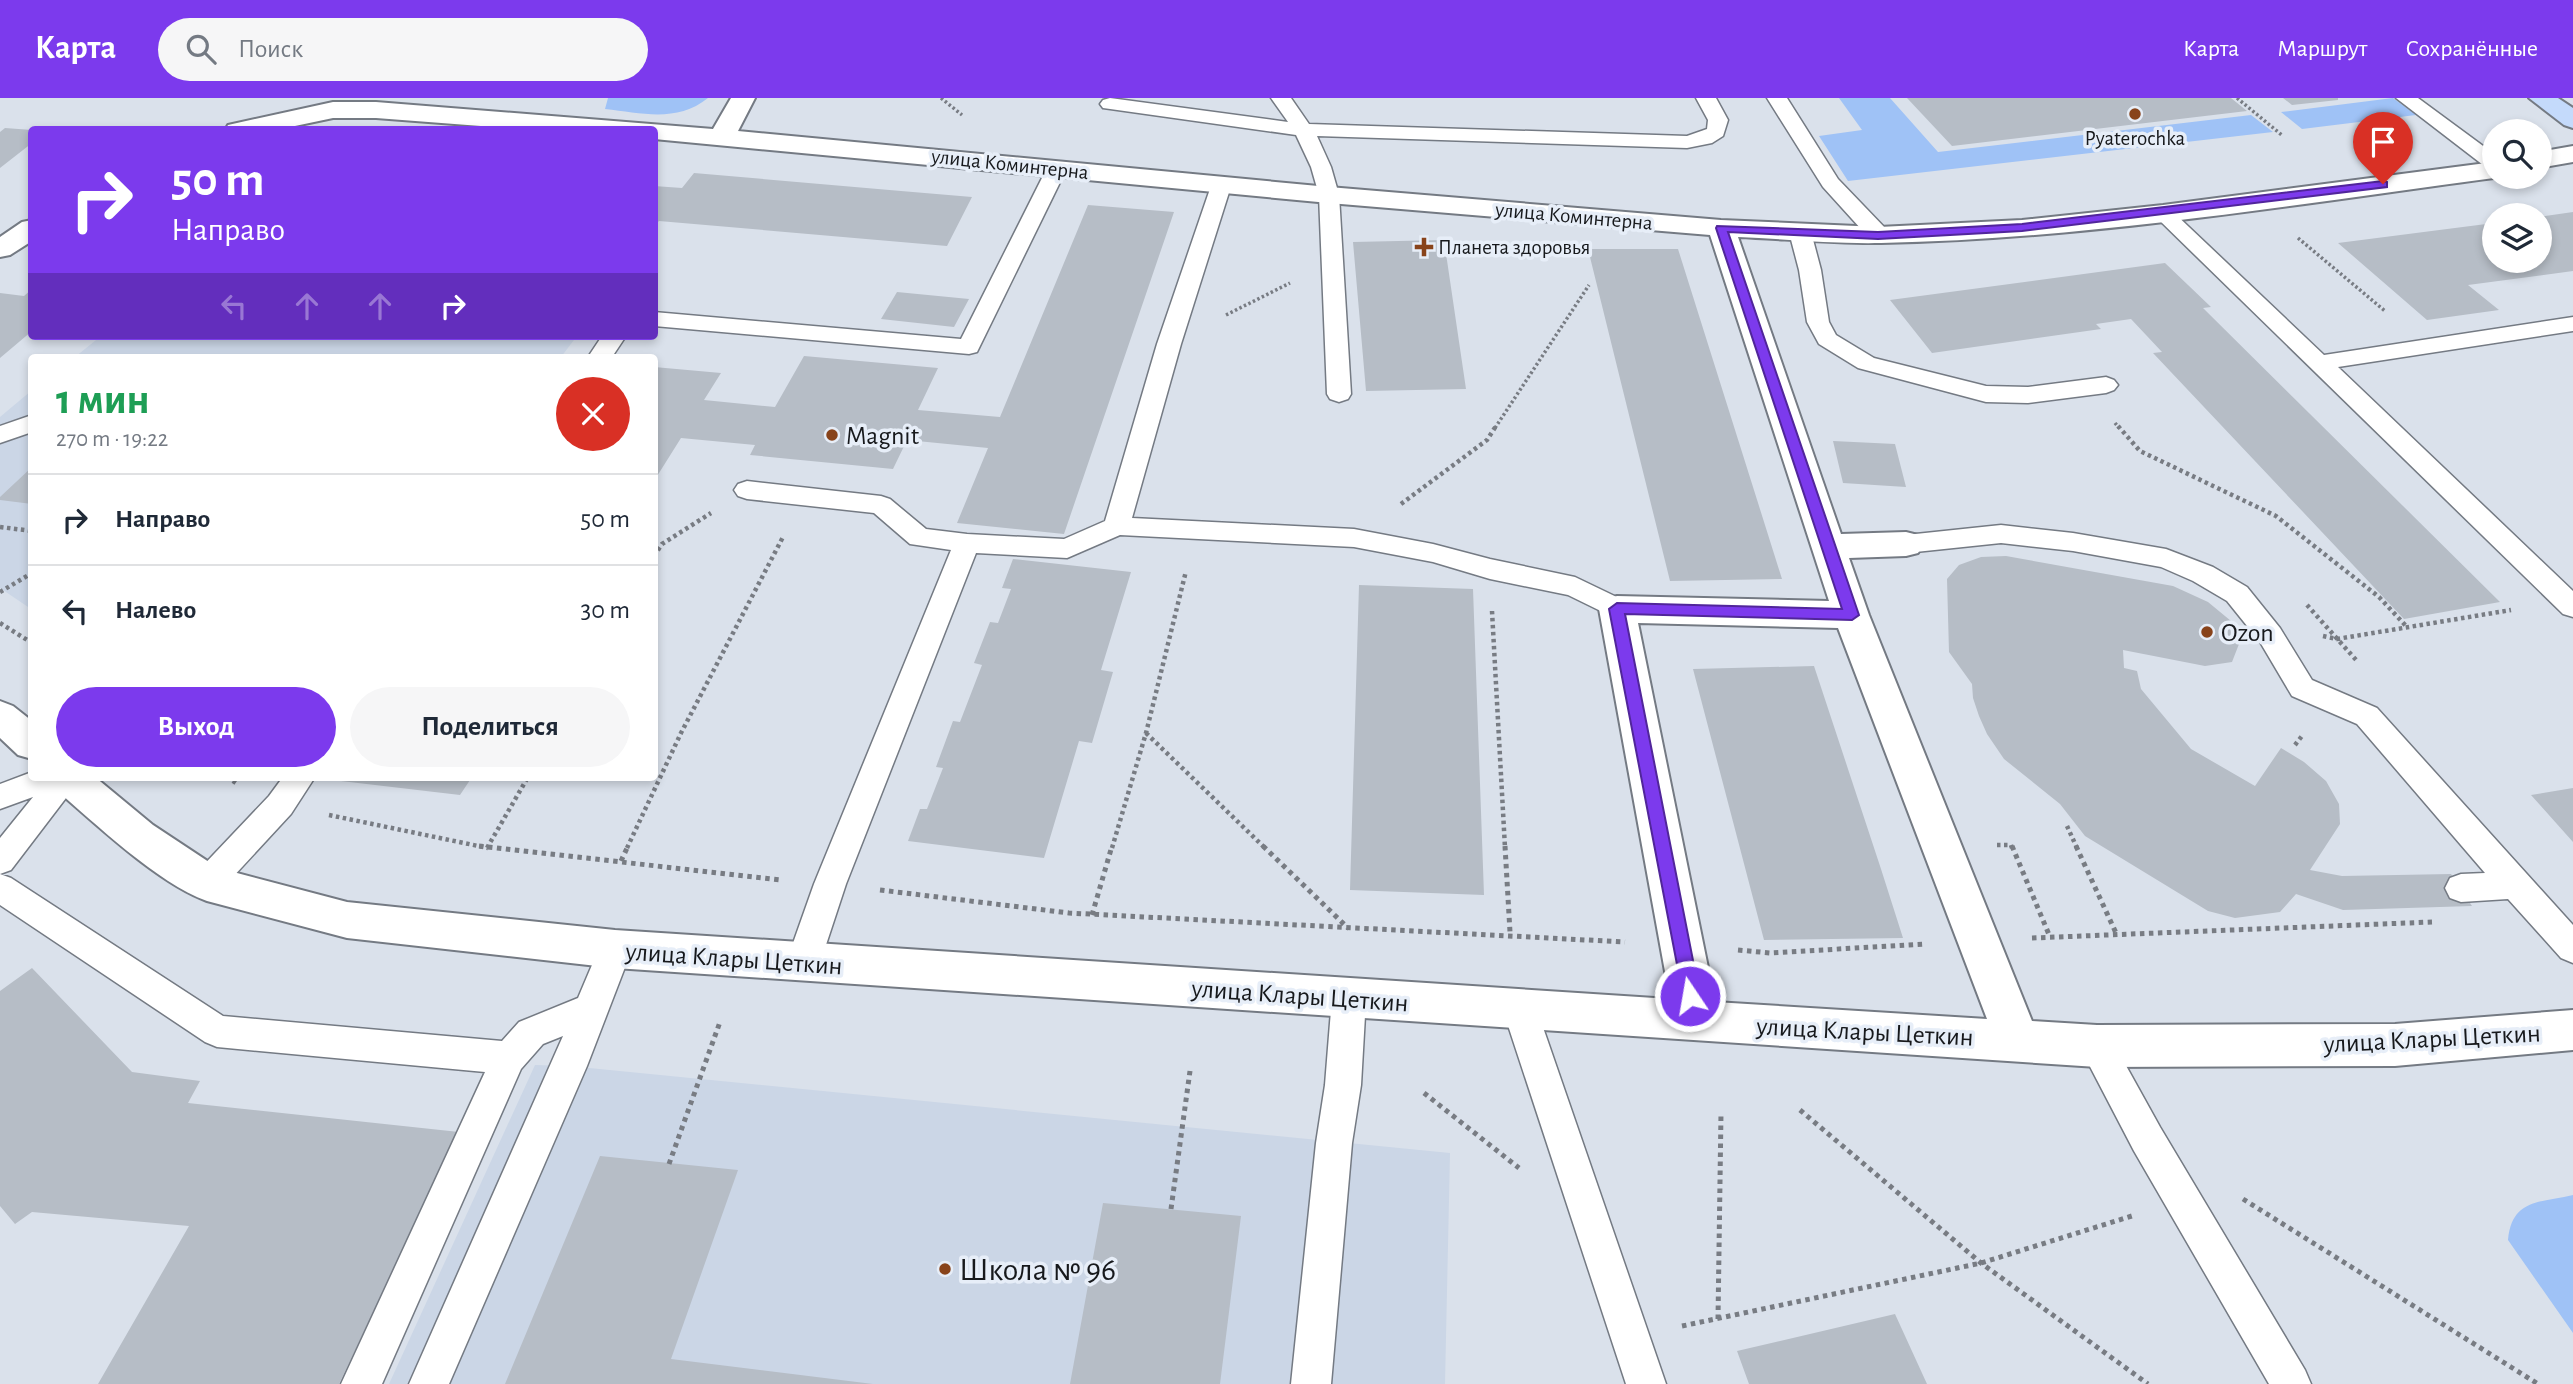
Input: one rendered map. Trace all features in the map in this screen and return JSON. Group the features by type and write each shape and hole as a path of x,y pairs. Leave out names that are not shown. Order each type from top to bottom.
{"main road":[{"path":"2541,98 2573,120"}],"street":[{"path":"722,136 743,98"},
{"path":"252,126 334,104 376,110 587,126"},
{"name":"улица Коминтерна","path":"658,131 1221,186 1721,228 1878,235 2022,228 2163,213 2482,172"},
{"path":"2552,158 2573,154"},
{"path":"1721,228 1827,547 2017,1039"},
{"path":"0,249 28,231"},
{"path":"1827,547 1906,544"},
{"path":"1696,1020 1617,609 1852,615"},
{"path":"0,716 28,740"},
{"name":"улица Клары Цеткин","path":"72,781 139,837 207,883 347,920 615,949 1520,1010 2097,1045 2395,1045 2573,1030"}],"lane":[{"path":"1281,98 1306,130 1322,165 1329,195 1339,394"},
{"path":"1110,104 1306,130 1687,142 1705,139 1716,132 1718,120 1706,98"},
{"path":"1777,98 1830,183 1878,235"},
{"path":"2406,98 2482,155"},
{"path":"658,319 969,347 1057,168"},
{"path":"1117,526 1169,344 1221,186"},
{"path":"2163,213 2573,607"},
{"path":"1800,232 1810,270 1818,322 1827,340 1866,363 1986,394 2028,395 2095,387"},
{"path":"2318,363 2573,324"},
{"path":"0,435 28,424"},
{"path":"747,490 881,505 919,537 967,543 1067,549 1117,526 1354,538 1433,553 1490,569 1575,587 1617,609"},
{"path":"1906,544 2001,534 2073,542 2166,558 2203,573 2238,594 2259,621 2302,688 2367,716 2573,948"},
{"path":"803,963 830,884 967,543"},
{"path":"0,797 42,781"},
{"path":"0,861 64,781"},
{"path":"207,883 280,805 297,781"},
{"path":"2461,888 2515,885"},
{"path":"0,888 218,1031 509,1058"},
{"path":"429,1384 569,1066 615,949"},
{"path":"1311,1384 1334,1143 1343,1085 1349,998"},
{"path":"361,1384 509,1058 531,1033 591,1009"},
{"path":"1520,1010 1646,1384"},
{"path":"2097,1045 2147,1139 2291,1384"}],"path":[{"path":"940,98 962,115"},
{"path":"2237,98 2283,136"},
{"path":"1169,344 1331,262"},
{"path":"1354,538 1487,440 1589,285"},
{"path":"2095,387 2140,451 2276,516 2379,597 2407,626"},
{"path":"658,550 662,544 747,490"},
{"path":"621,861 681,733 804,497"},
{"path":"0,527 28,530"},
{"path":"1092,915 1146,733 1195,531"},
{"path":"1490,569 1510,932"},
{"path":"0,592 28,575"},
{"path":"2259,621 2337,639 2352,635"},
{"path":"0,623 28,640"},
{"path":"1146,733 1349,929"},
{"path":"232,781 253,796 280,805 487,848 1092,915 1349,929 1510,932 1770,953 2116,933 2443,922"},
{"path":"487,848 526,781"},
{"path":"2067,826 2116,933"},
{"path":"1986,844 2011,845 2050,937"},
{"path":"669,1164 720,1022"},
{"path":"1171,1209 1190,1071"},
{"path":"1424,1093 1593,1226"},
{"path":"1800,1110 1981,1263 2148,1384"},
{"path":"1718,1319 1721,1113"},
{"path":"2242,1199 2538,1384"},
{"path":"1674,1327 1981,1263 2185,1200"}],"shaded area":[{"path":"608,98 708,98 684,111 646,114 605,109"},
{"path":"1839,98 1890,98 1938,152 2251,115 2273,132 1848,181 1819,136 1862,130"},
{"path":"2393,98 2416,115 2302,129 2281,112"},
{"path":"96,340 574,340 563,354 79,354"},
{"path":"28,394 28,607 0,588 0,417"},
{"name":"Школа № 96","path":"535,1065 569,1066 1450,1153 1445,1384 389,1384"},
{"path":"2573,1195 2573,1333 2508,1240 2515,1217 2521,1210 2539,1202"}],"building":[{"path":"1907,98 2231,98 2247,111 1952,146"},
{"path":"2283,98 2338,98 2338,100 2292,105"},
{"path":"5,128 28,130 28,146 0,168 0,132"},
{"path":"694,173 972,197 947,246 658,222 658,186 682,188"},
{"path":"1088,205 1174,212 1064,534 957,523 988,448 907,440 893,469 750,455 755,445 681,438 658,475 658,367 721,373 704,400 775,407 804,356 938,368 918,410 1000,417"},
{"path":"2573,212 2573,271 2468,285 2499,310 2427,320 2338,243 2482,225 2482,273 2552,273 2552,215"},
{"path":"1444,240 1466,389 1366,391 1353,242"},
{"path":"1588,249 1678,249 1782,579 1670,581"},
{"path":"2165,263 2211,307 2203,308 2500,602 2404,619 2153,353 2162,352 2131,319 2096,324 2101,329 1932,353 1890,300"},
{"path":"28,292 28,334 0,358 0,293 24,296"},
{"path":"897,292 969,299 954,327 881,319"},
{"path":"1833,441 1895,444 1906,487 1843,483"},
{"path":"28,471 28,504 0,500"},
{"path":"2006,556 2173,586 2208,602 2231,621 2239,644 2232,662 2205,666 2123,650 2124,668 2137,671 2141,689 2191,749 2255,786 2281,748 2304,762 2326,781 2339,804 2340,824 2310,870 2342,876 2451,874 2472,906 2343,910 2296,894 2280,912 2235,918 2208,911 2085,836 2060,804 2004,759 1987,734 1979,716 1972,684 1949,652 1947,579 1959,565 1981,557"},
{"path":"1013,559 1131,572 1101,670 1113,672 1092,743 1079,741 1044,858 908,841 920,809 927,809 943,768 936,767 953,721 960,722 982,665 974,663 990,622 998,623 1011,589 1002,588"},
{"path":"1359,585 1473,589 1484,895 1350,890"},
{"path":"1814,666 1903,938 1764,940 1693,669"},
{"path":"341,781 469,781 460,795"},
{"path":"2573,788 2573,842 2531,795"},
{"path":"32,968 132,1072 200,1081 188,1103 459,1132 339,1384 98,1384 189,1226 32,1212 15,1224 0,1206 0,991"},
{"path":"600,1156 738,1170 671,1359 873,1384 505,1384"},
{"path":"1103,1203 1241,1216 1220,1384 1070,1384"},
{"path":"1895,1314 1927,1384 1749,1384 1737,1351"}],"place":[{"name":"Pyaterochka","path":"2135,114"},
{"name":"Планета здоровья","path":"1424,247"},
{"name":"Magnit","path":"832,435"},
{"name":"Ozon","path":"2207,632"},
{"name":"Школа № 96","path":"945,1269"}],"route":[{"path":"1690,996 1617,609 1852,615 1721,228 1878,235 2022,228 2163,213 2383,184"}]}
